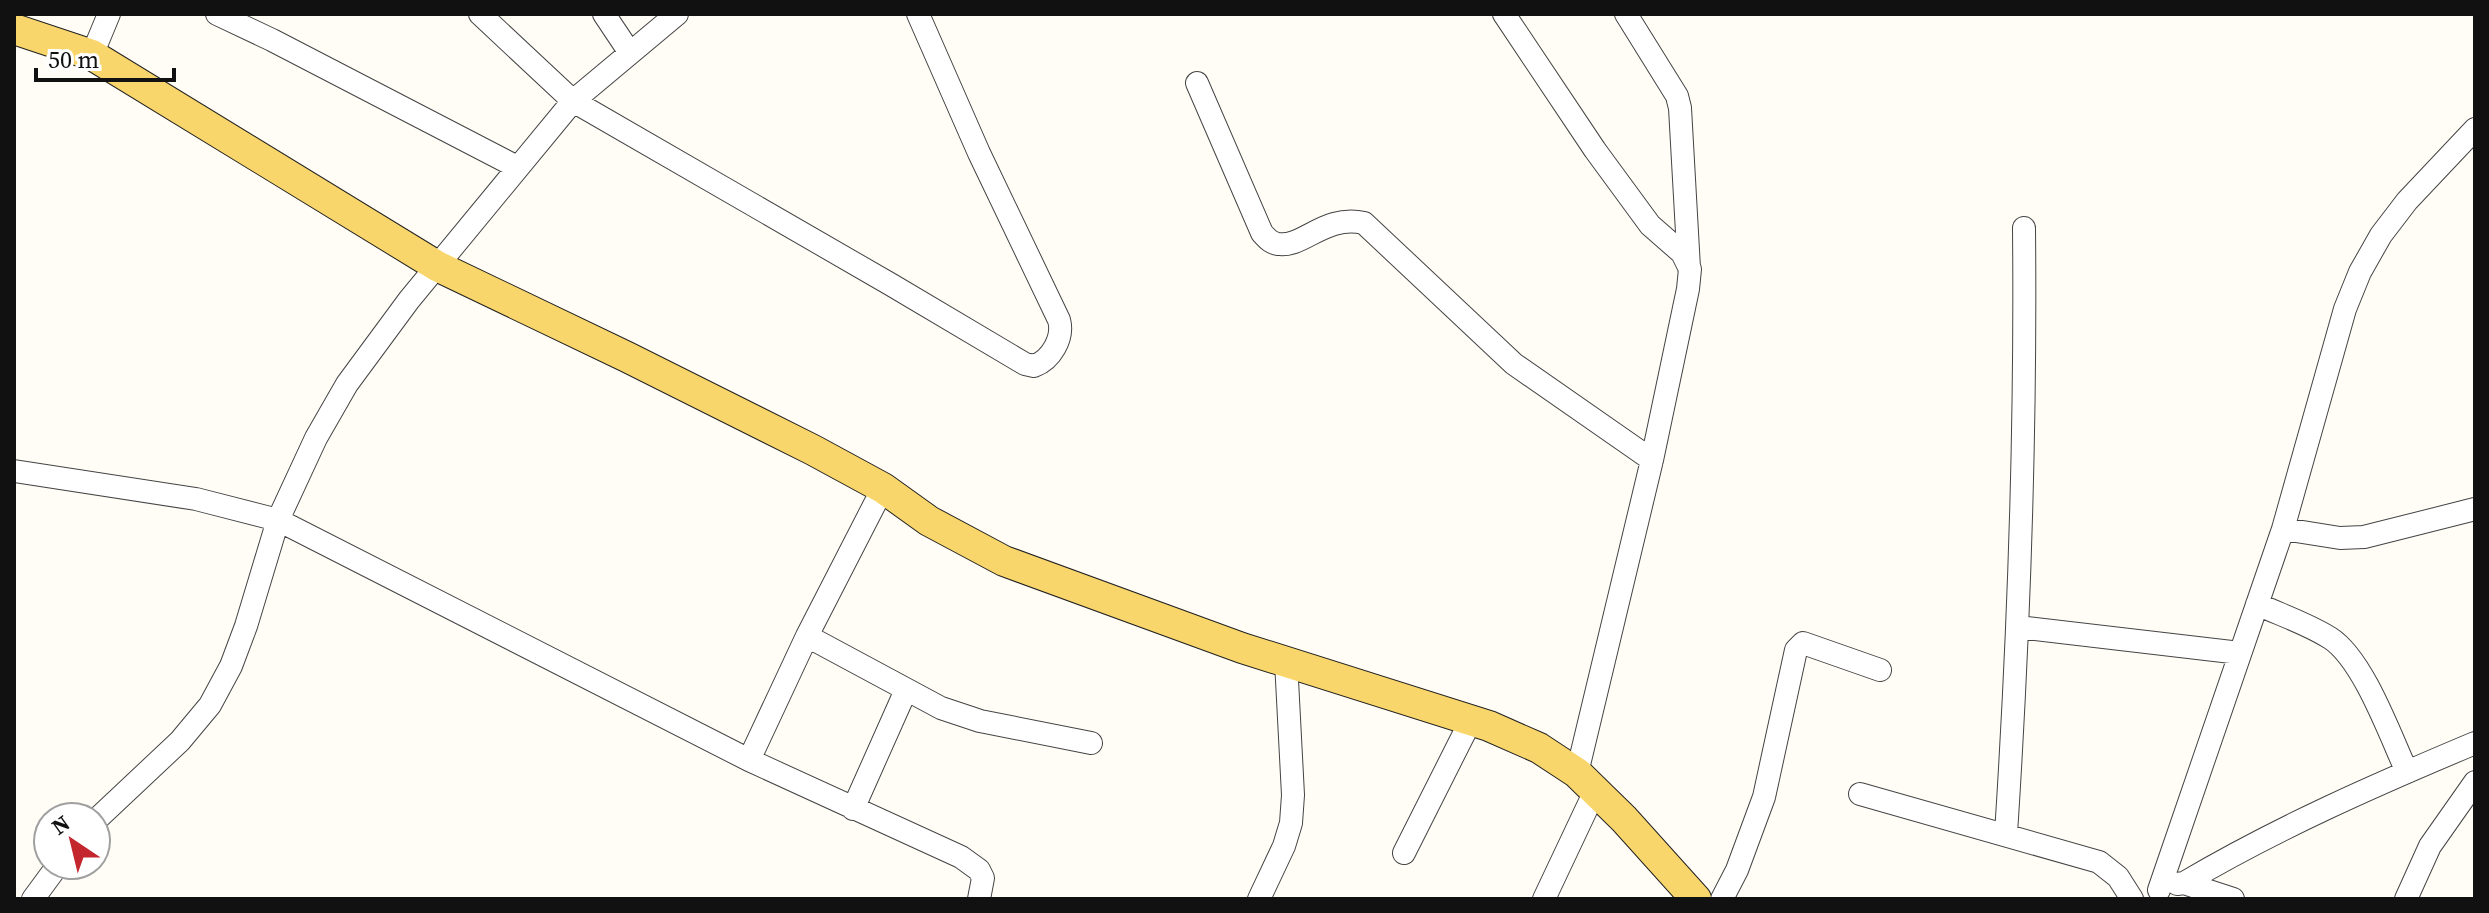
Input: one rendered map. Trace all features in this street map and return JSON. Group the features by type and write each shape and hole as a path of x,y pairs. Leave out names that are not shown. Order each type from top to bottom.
{"main road":[{"path":"14,31 92,55 437,266 627,357 883,488 929,521 1004,561 1100,598 1471,720 1539,748 1586,782 1696,899"}],"street":[{"path":"92,55 109,14"},
{"path":"217,14 517,167"},
{"path":"480,14 573,101 1025,364 1034,366 1049,357 1061,334 1059,320 979,153 918,14"},
{"path":"604,14 630,53"},
{"path":"112,805 180,741 210,705 231,666 246,626 278,520 329,412 382,336 573,101 677,14"},
{"path":"1544,899 1586,782 1690,269 1677,96 1626,14"},
{"path":"1508,17 1595,150 1650,225 1682,253 1690,269"},
{"path":"1197,83 1262,233 1270,241 1289,243 1339,222 1350,220 1364,223 1514,364 1652,460"},
{"path":"2149,895 2283,529 2345,309 2360,272 2381,235 2407,201 2475,129"},
{"path":"2006,834 2026,407 2024,228"},
{"path":"14,471 196,499 278,520 749,760 972,863 983,878 979,899"},
{"path":"749,760 807,636 883,488"},
{"path":"2283,529 2340,538 2364,537 2475,509"},
{"path":"2257,604 2332,639 2347,652 2407,772"},
{"path":"2018,627 2240,653"},
{"path":"807,636 941,708 980,721 1091,743"},
{"path":"1722,899 1737,870 1764,797 1796,650 1803,643 1880,670"},
{"path":"1259,899 1284,846 1291,823 1293,795 1286,661"},
{"path":"853,809 906,690"},
{"path":"1404,853 1471,720"},
{"path":"2149,895 2184,883 2304,818 2475,743"},
{"path":"2406,899 2430,846 2475,782"},
{"path":"1860,794 2099,862 2118,877 2132,899"},
{"path":"33,899 46,881"},
{"path":"2184,883 2233,899"}]}
